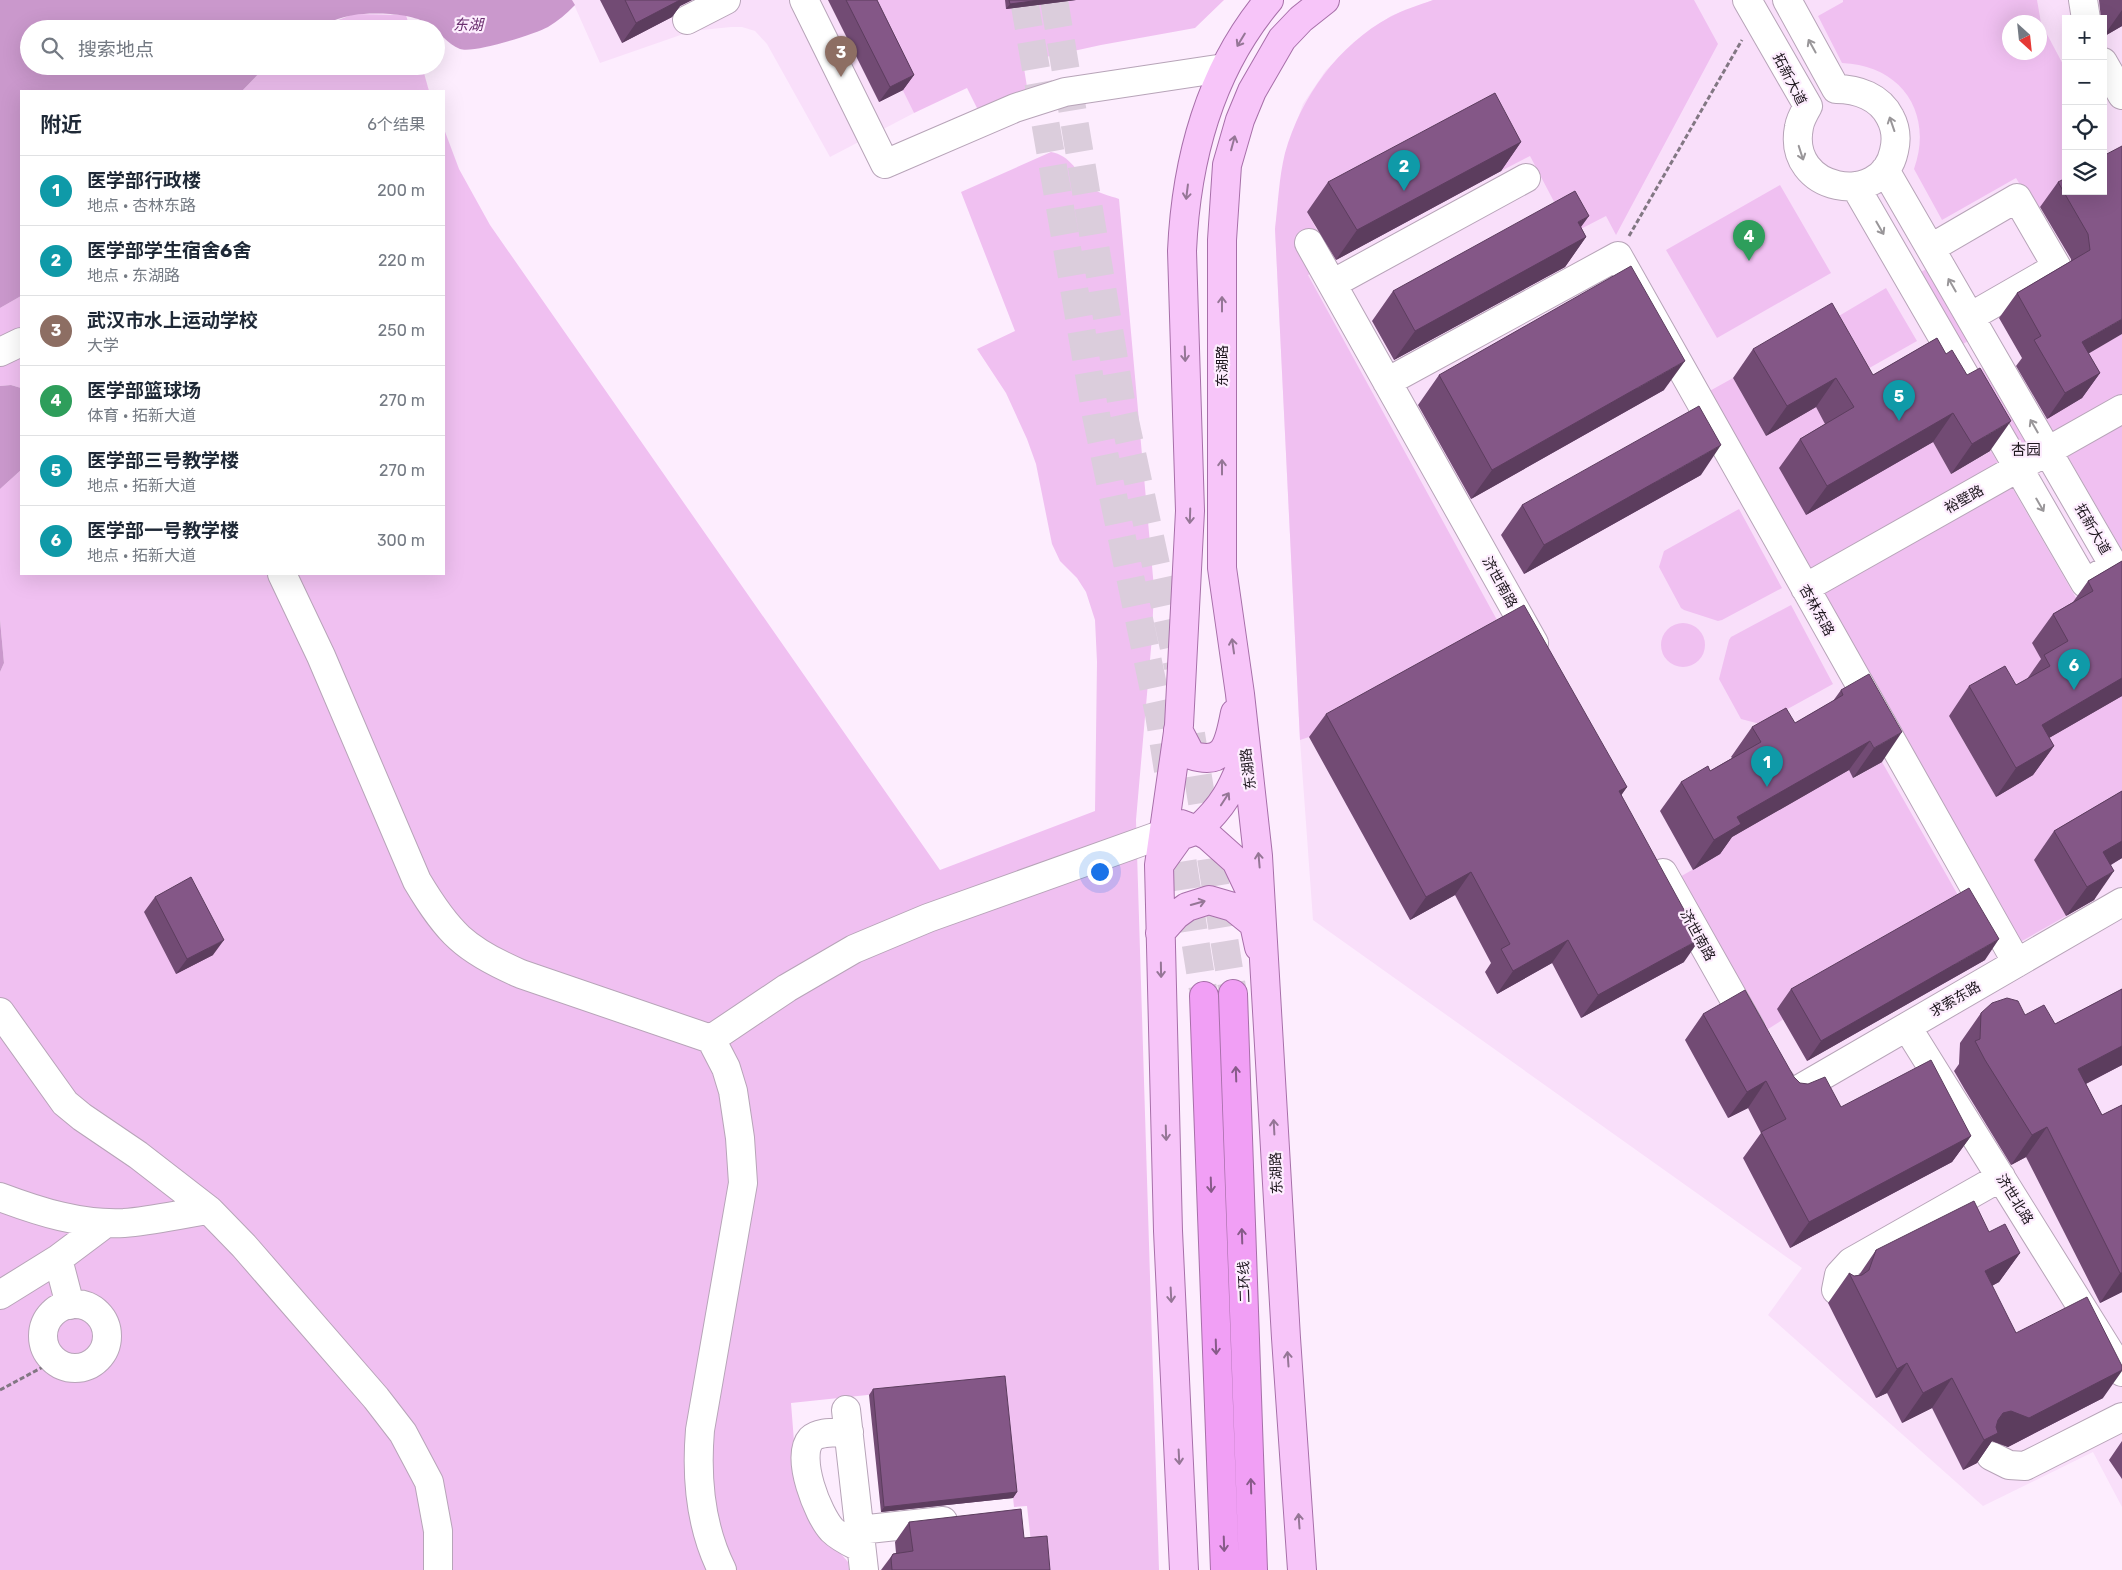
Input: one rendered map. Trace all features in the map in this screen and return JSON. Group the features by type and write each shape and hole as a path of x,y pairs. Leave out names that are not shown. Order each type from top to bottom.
{"highway":[{"name":"二环线","path":"1233,994 1253,1570"},
{"path":"1204,996 1225,1570"}],"main road":[{"path":"1184,1570 1168,1231 1159,865 1178,730 1190,510 1182,251 1183,225 1188,183 1208,108 1224,68 1254,18 1269,0"},
{"name":"东湖路","path":"1302,1570 1286,1328 1263,918 1240,694 1222,568 1222,240 1227,165 1240,120 1252,91 1282,39 1301,19 1325,0"},
{"path":"1178,730 1191,755 1204,759 1217,756 1228,747 1240,694"},
{"path":"1159,865 1180,836 1197,830 1215,814 1233,787 1246,755"},
{"path":"1168,805 1179,823 1208,836 1236,861 1263,918"},
{"path":"1160,933 1187,906 1209,900 1233,907 1254,924 1266,980"}],"street":[{"path":"687,20 726,0"},
{"path":"804,0 885,164 1015,108 1065,92 1224,68"},
{"path":"1787,0 1836,89 1846,89 1869,96 1886,111 1893,124 1896,138 1894,153 1885,170 1865,183 1855,186"},
{"path":"2083,0 2085,15"},
{"name":"拓新大道","path":"1751,8 1808,106 1799,125 1798,142 1806,166 1825,182 1844,187 1855,186 2085,583 2114,566 1885,170"},
{"path":"1332,284 1526,178"},
{"path":"1931,248 2017,198 2057,267 1970,317"},
{"name":"济世南路","path":"1309,243 1544,661"},
{"path":"1387,382 1618,256"},
{"name":"杏林东路","path":"1618,256 2017,963"},
{"path":"0,352 20,342"},
{"path":"1958,364 1988,347"},
{"name":"裕壁路","path":"1805,588 2019,469 2122,409"},
{"path":"282,575 321,656 417,881 434,910 451,930 471,949 495,963 521,974 711,1039 726,1068 733,1091 740,1138 743,1183 700,1430 698,1461 701,1504 713,1549 722,1570"},
{"path":"711,1039 795,982 854,949 928,918 1163,834"},
{"name":"济世南路","path":"1652,852 1789,1095"},
{"name":"求索东路","path":"1789,1095 2122,902"},
{"path":"0,1012 65,1103 138,1155 209,1210 244,1246 370,1390 403,1433 422,1468 433,1500 438,1530 438,1570"},
{"name":"济世北路","path":"1907,1027 2122,1372"},
{"path":"1836,1290 1839,1275 1851,1262 2001,1177"},
{"path":"0,1197 33,1210 106,1223 126,1222 209,1210"},
{"path":"0,1295 58,1259 106,1223"},
{"path":"58,1259 70,1305"},
{"path":"70,1305 85,1306 95,1311 102,1319 106,1329 107,1340 103,1351 97,1360 88,1366 68,1368 54,1361 44,1349 43,1328 48,1318 55,1311 70,1305"},
{"path":"1991,1456 2009,1465 2026,1466 2122,1417"},
{"path":"862,1550 847,1421 811,1439 807,1448 808,1474 814,1498 825,1521 837,1535 862,1550 967,1519"}],"path":[{"path":"1618,256 1751,8"},
{"path":"0,1390 54,1361"}],"shaded area":[{"path":"572,0 858,0 914,113 830,157 767,44 755,31 742,27 731,27 692,31 600,63"},
{"path":"858,0 1224,0 1195,28 1101,45 1023,62 1028,93 979,112 967,88 914,113"},
{"path":"1433,0 2122,0 2122,1507 2093,1452 1983,1506 1768,1315 1802,1268 1313,920 1300,740 1275,229 1285,154 1303,104 1326,70 1370,30 1391,16"},
{"path":"1433,0 1694,0 1718,44 1616,235 1606,216 1571,234 1530,156 1501,171 1474,122 1307,212 1334,261 1308,275 1503,631 1309,737 1300,740 1275,229 1283,162 1292,132 1301,112 1324,74 1338,58 1354,42 1390,17"},
{"path":"1843,0 2037,0 2040,15 2002,15 2002,60 2047,60 2047,34 2062,62 2062,195 2035,210 2016,178 1942,220 1914,169 1919,148 1919,129 1916,111 1908,96 1896,83 1881,73 1863,66 1842,63 1818,16 1843,2"},
{"path":"354,14 406,15 407,20 338,20"},
{"path":"257,75 425,75 429,90 243,90"},
{"path":"445,132 459,169 490,225 940,870 1095,811 1097,662 1095,620 1086,592 1077,578 1060,561 1052,544 1036,464 1027,439 1006,393 977,349 1015,331 961,192 1051,152 1069,161 1093,188 1119,199 1154,588 1152,637 1136,820 1159,1570 1034,1570 1027,1506 1014,1507 1001,1381 791,1403 796,1467 830,1541 848,1562 849,1570 0,1570 0,672 4,663 0,620 0,489 20,471 20,575 445,575"},
{"path":"1780,185 1831,273 1717,338 1666,250"},
{"path":"1930,267 1972,339 1961,345 1919,273"},
{"path":"1886,288 1917,341 1857,375 1827,323"},
{"path":"20,297 20,388 11,385 0,386 0,308"},
{"path":"2122,334 2122,550 2046,419 2082,398 2064,367"},
{"path":"1987,366 2030,439 2019,446 1976,372"},
{"path":"1733,378 1766,436 1816,407 1833,437 1933,442 1951,474 1991,451 2079,603 2047,671 2023,685 1949,716 1996,797 2021,754 2122,696 2122,809 2034,860 2066,916 2015,945 1706,393"},
{"path":"1739,509 1782,588 1718,621 1684,610 1681,608 1659,567 1664,551"},
{"path":"1791,605 1833,684 1760,724 1741,719 1719,679 1729,640 1731,637"},
{"path":"1679,623 1687,623 1699,629 1705,645 1699,661 1687,667 1679,667 1667,661 1661,649 1661,641 1667,629"},
{"path":"1882,762 1963,904 1765,1031 1678,878 1720,854 1716,846 1849,770 1854,778"}],"water":[{"name":"东湖","path":"0,0 572,0 575,5 555,22 541,30 504,42 467,50 455,47 445,39 445,20 421,20 381,14 362,14 334,20 20,20 20,75 257,75 243,90 20,90 20,297 0,308"},
{"path":"11,385 20,388 20,471 0,489 0,386"},
{"path":"0,620 4,663 0,672"}],"building":[{"path":"625,0 680,0 636,23"},
{"path":"846,0 877,0 914,75 890,87"},
{"path":"1009,0 1040,0 1010,4"},
{"path":"1495,93 1521,142 1357,230 1328,182"},
{"path":"2122,146 2122,319 2082,342 2100,373 2065,393 2034,340 2041,336 2017,293 2090,250 2088,234 2066,195 2107,195 2107,154"},
{"path":"2062,180 2062,189 2058,182"},
{"path":"1575,191 1589,216 1578,222 1586,237 1415,331 1393,291"},
{"path":"1631,266 1685,361 1492,470 1439,375"},
{"path":"1832,303 1873,375 1937,338 1946,354 1952,350 1967,375 1980,368 2011,421 1972,444 1953,413 1827,486 1800,439 1854,407 1836,378 1787,406 1753,349"},
{"path":"1699,406 1721,445 1544,545 1522,505"},
{"path":"2122,561 2122,678 2042,725 2054,746 2016,768 1969,686 2005,666 2016,685 2050,666 2044,655 2068,641 2053,614 2093,591 2088,581"},
{"path":"1524,605 1627,787 1619,791 1700,939 1598,995 1568,940 1513,971 1501,949 1510,944 1471,872 1426,897 1326,714"},
{"path":"1869,674 1902,732 1874,748 1870,741 1737,817 1741,824 1714,840 1681,782 1708,766 1710,771 1761,742 1752,727 1786,708 1795,723 1843,695 1841,690"},
{"path":"2122,791 2122,841 2103,852 2114,871 2087,887 2054,831"},
{"path":"191,877 224,940 187,959 155,897"},
{"path":"1969,888 1999,939 1821,1041 1791,989"},
{"path":"2122,989 2122,1046 2078,1069 2102,1115 2122,1105 2122,1273 2120,1273 2047,1127 2032,1135 1975,1041 1980,1039 1981,1013 1992,1003 2007,998 2018,1001 2025,1015 2044,1005 2055,1024"},
{"path":"1745,990 1794,1077 1800,1083 1808,1084 1825,1077 1841,1107 1931,1060 1971,1136 1809,1222 1761,1132 1786,1119 1766,1081 1747,1092 1703,1014"},
{"path":"1974,1201 1989,1232 2005,1224 2020,1253 1985,1271 2016,1333 2087,1297 2122,1366 2122,1370 2029,1418 2011,1411 2003,1413 1996,1427 1998,1433 1984,1440 1952,1378 1923,1393 1907,1363 1897,1369 1849,1273 1854,1276 1862,1275 1869,1270 1876,1250"},
{"path":"1005,1376 1017,1492 884,1507 873,1389"},
{"path":"1021,1509 1024,1538 1047,1536 1050,1570 892,1570 891,1558 893,1554 913,1551 909,1522"}],"tunnel":[{"path":"1024,0 1096,415 1159,714 1169,777"},
{"path":"1054,0 1122,407 1178,667"},
{"path":"1191,734 1233,994"},
{"path":"1176,820 1204,996"}],"place":[{"name":"武汉市水上运动学校","path":"841,77"},
{"name":"医学部学生宿舍6舍","path":"1404,191"},
{"name":"医学部篮球场","path":"1749,261"},
{"name":"医学部三号教学楼","path":"1899,421"},
{"name":"医学部一号教学楼","path":"2074,690"},
{"name":"医学部行政楼","path":"1767,787"}],"district":[{"name":"杏园","path":"2026,450"}]}
